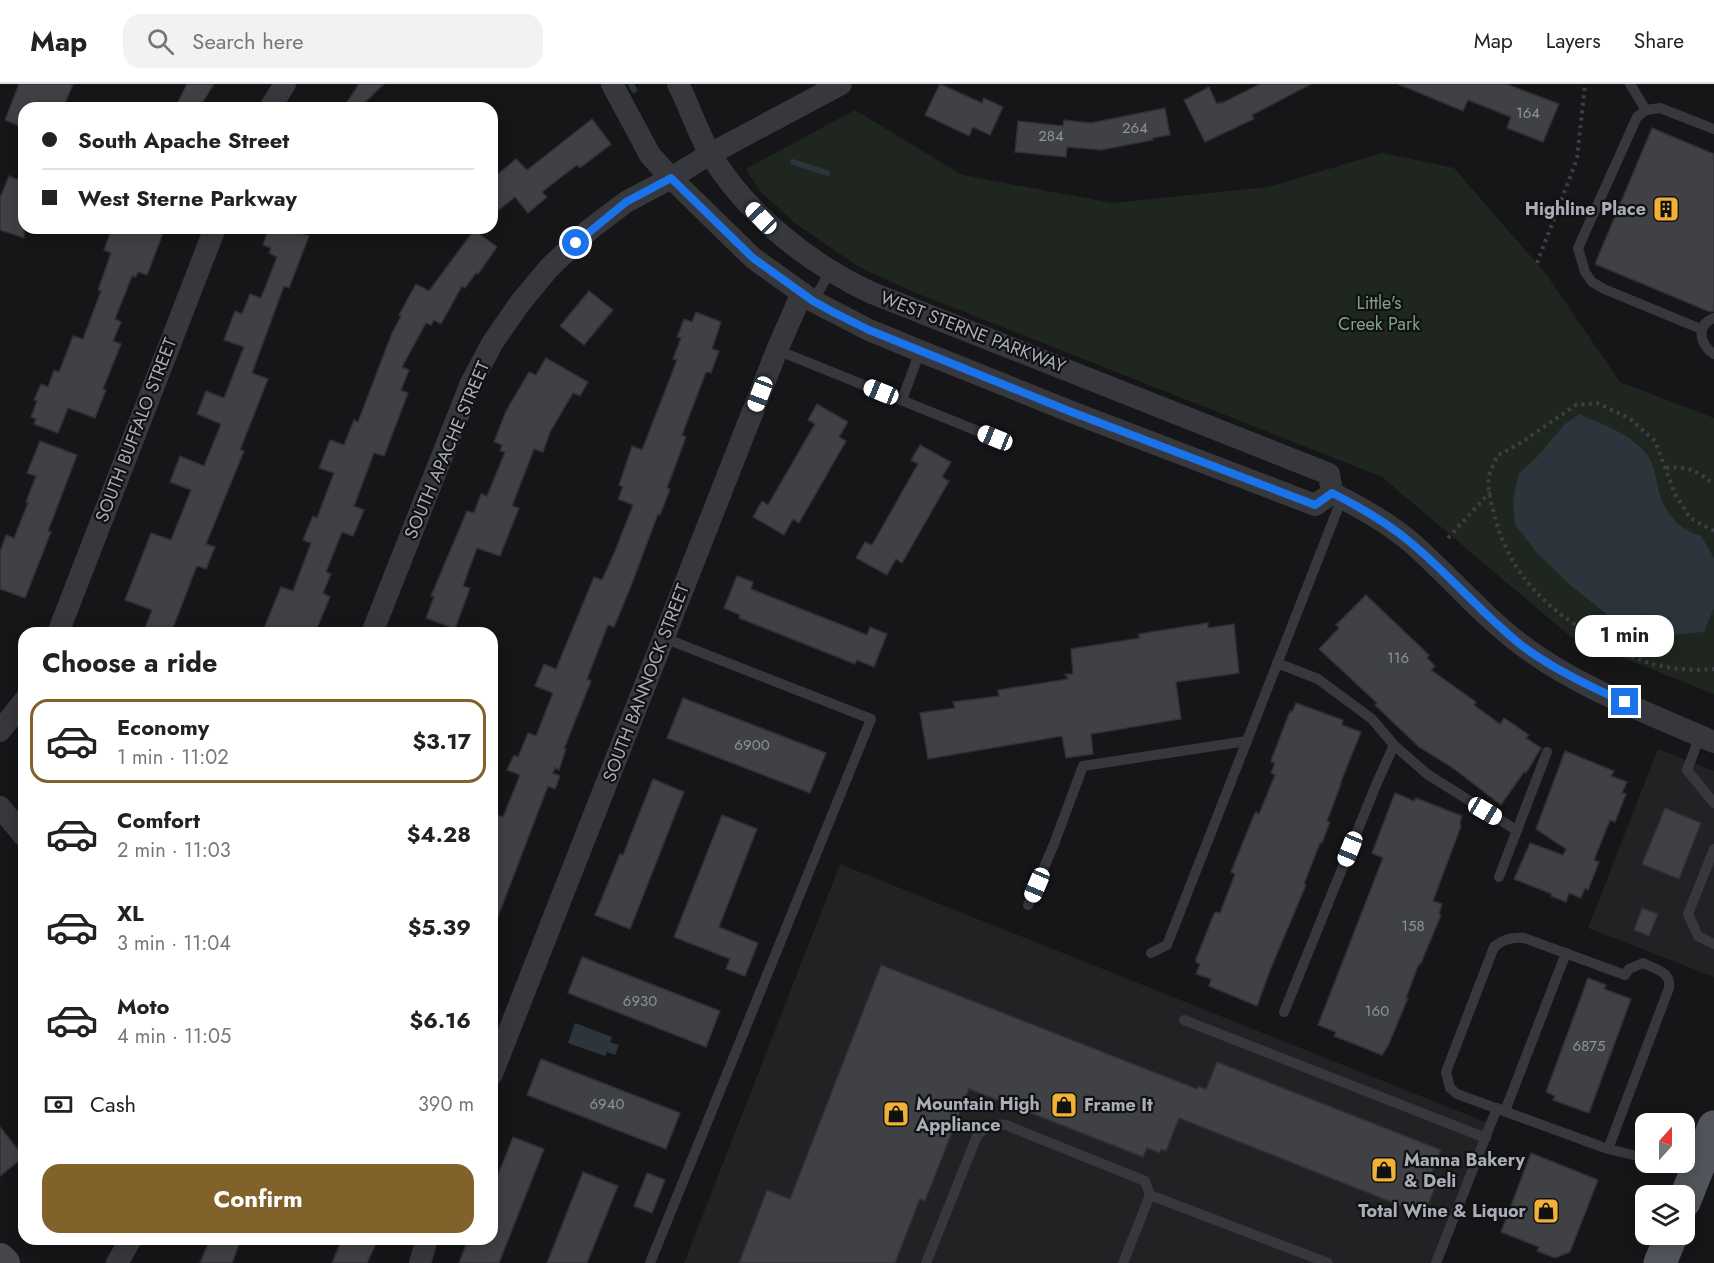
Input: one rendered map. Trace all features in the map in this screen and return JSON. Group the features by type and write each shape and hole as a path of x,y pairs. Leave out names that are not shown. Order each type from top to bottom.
{"main road":[{"path":"1691,1185 1714,1126"},
{"path":"1660,1263 1667,1245"}],"street":[{"path":"274,102 285,84"},
{"name":"WEST STERNE PARKWAY","path":"612,84 650,154 671,178 753,258 807,297 869,330 920,351 1315,505 1337,496 1329,474 849,283 774,231 735,190 710,154 678,84"},
{"name":"SOUTH APACHE STREET","path":"374,627 471,383 493,342 520,303 549,268 589,230 626,202 841,84"},
{"name":"SOUTH BUFFALO STREET","path":"60,627 213,234"},
{"name":"SOUTH BANNOCK STREET","path":"498,1059 777,350 807,297"},
{"path":"1034,397 1047,361"},
{"path":"1337,496 1383,521 1411,543 1498,626 1551,666 1588,686 1707,739"},
{"path":"0,730 18,708"},
{"path":"0,807 18,829"},
{"path":"117,1263 128,1245"},
{"path":"420,1263 425,1245"},
{"path":"0,1259 4,1263"}],"lane":[{"path":"1630,84 1646,110"},
{"path":"1701,329 1592,282 1585,272 1578,248 1636,117 1646,110 1660,108 1714,129"},
{"path":"807,297 831,270"},
{"path":"1714,318 1707,321 1701,329 1703,345 1714,354"},
{"path":"777,350 995,438"},
{"path":"902,400 920,351"},
{"path":"1151,953 1167,945 1277,663 1337,496"},
{"path":"650,1263 871,719 664,638"},
{"path":"1277,663 1318,679 1372,719 1394,745 1427,774 1516,830"},
{"path":"1707,739 1687,770 1714,803"},
{"path":"1028,905 1083,766 1247,741"},
{"path":"1284,1012 1394,745"},
{"path":"1499,877 1547,752"},
{"path":"1714,849 1688,914 1698,936 1714,944"},
{"path":"1608,1149 1670,983 1664,972 1643,963 1629,969 1625,975 1524,938 1513,937 1502,941 1494,947 1446,1072 1450,1088 1457,1094 1608,1149 1635,1155"},
{"path":"1436,1263 1486,1138 1501,1110 1566,953"},
{"path":"1184,1020 1486,1138"},
{"path":"926,1263 976,1136 985,1127 994,1123 1006,1125 1145,1181 1150,1195 1123,1263"},
{"path":"1673,1173 1687,1185"},
{"path":"1150,1195 1328,1263"}],"path":[{"path":"1537,262 1578,159 1586,84"},
{"path":"1714,531 1690,518 1675,494 1655,441 1629,418 1597,403 1576,405 1497,456 1489,478 1499,534 1515,565 1550,607 1590,635 1642,660 1672,668 1714,669"},
{"path":"1666,468 1684,466 1697,471 1714,484"},
{"path":"1448,538 1490,492"}],"shaded area":[{"path":"1579,414 1622,434 1644,451 1653,466 1666,509 1681,526 1701,536 1714,558 1714,608 1704,632 1657,636 1625,626 1569,584 1536,552 1515,524 1513,500 1519,473 1536,458 1564,425"},
{"path":"1658,749 1714,771 1714,977 1588,928"},
{"path":"840,864 1493,1125 1437,1263 684,1263"},
{"path":"575,1023 612,1037 610,1042 619,1045 615,1055 607,1052 605,1056 568,1043"}],"green space":[{"name":"Little's Creek Park","path":"855,110 962,175 1112,203 1268,187 1382,153 1454,168 1546,274 1620,382 1714,418 1714,694 1571,637 1382,477 911,291 859,267 796,224 760,191 746,169"}],"building":[{"path":"19,84 73,84 66,102 18,102 18,125 5,120"},
{"path":"187,84 214,84 203,102 178,102"},
{"path":"359,84 384,84 365,102 347,102"},
{"path":"940,84 982,103 984,98 1003,107 990,135 973,127 969,136 925,115"},
{"path":"1260,84 1311,84 1252,115 1254,119 1205,142 1184,100 1209,87 1217,104 1222,103"},
{"path":"1398,84 1506,84 1559,104 1543,142 1507,128 1511,117 1468,100 1463,111"},
{"path":"1165,108 1170,135 1152,138 1153,140 1101,150 1067,147 1066,157 1015,152 1018,121 1063,126 1064,120 1091,123"},
{"path":"592,119 611,144 580,168 577,165 542,192 547,197 528,213 515,197 499,210 498,174 516,159 527,170"},
{"name":"Highline Place","path":"1652,128 1714,154 1714,311 1710,312 1595,264"},
{"path":"9,176 18,180 18,234 24,234 24,238 0,230 0,198"},
{"path":"110,234 163,234 147,275 138,272 136,277 132,276 115,319 121,322 113,341 121,344 103,389 106,390 95,418 68,408 58,433 34,424 36,419 31,417 37,401 34,400 41,384 48,387 54,370 59,372 73,336 83,339 101,291 98,290 111,253 104,250"},
{"path":"267,234 309,236 289,288 284,286 252,373 268,379 240,450 244,451 206,544 215,547 206,569 198,566 196,568 173,627 145,627 152,610 125,600 151,533 171,540 191,490 170,482 180,456 204,466 221,424 197,414 206,391 224,398 244,347 224,340 235,311 242,314 250,294 261,298 277,257 269,253 271,248 263,245"},
{"path":"471,234 479,234 497,247 478,274 476,273 465,288 462,286 441,324 434,320 431,325 426,323 402,367 409,370 401,390 408,393 384,456 374,453 354,506 364,510 353,536 342,532 326,572 331,574 323,593 330,597 318,627 264,627 281,587 293,591 311,543 303,540 313,516 317,518 334,473 319,468 330,440 344,445 354,420 358,422 392,333 401,316 399,315 416,284 429,291"},
{"path":"589,291 613,310 584,345 560,326"},
{"path":"696,312 721,322 712,349 719,351 711,373 706,372 682,435 686,437 667,488 670,489 660,515 658,514 614,627 608,625 587,679 591,681 564,749 566,749 559,770 555,768 553,773 560,776 555,789 548,786 498,916 498,815 503,817 520,775 507,770 514,755 518,757 528,733 536,736 553,693 535,686 544,664 556,669 594,577 602,580 615,551 633,505 618,499 623,487 619,485 632,446 642,450 677,360 673,359 681,338 677,337 684,319 692,322"},
{"path":"546,358 588,382 580,396 573,393 550,432 543,452 534,449 512,506 519,508 500,556 477,548 463,586 470,588 456,627 426,618 434,597 431,596 467,511 474,513 481,494 487,496 505,452 500,451 502,445 494,442 506,411 529,372 536,375"},
{"path":"817,404 848,422 839,437 846,441 799,523 793,519 784,535 753,517 762,501 768,505 815,424 808,420"},
{"path":"40,441 77,455 48,531 51,532 25,598 0,589 0,552 6,535 14,538 28,503 26,502 36,476 27,473"},
{"path":"920,445 951,462 942,477 949,481 902,563 896,559 887,575 856,558 865,542 872,545 918,464 911,460"},
{"path":"737,576 753,582 751,589 867,635 870,627 887,634 874,667 857,660 855,664 739,618 740,615 724,608"},
{"path":"1366,595 1429,655 1427,658 1435,666 1431,670 1476,702 1474,705 1500,724 1504,718 1529,735 1526,738 1541,748 1526,773 1524,772 1501,805 1453,768 1419,747 1375,705 1377,703 1319,649 1339,628 1336,625"},
{"path":"1208,623 1208,628 1234,624 1239,673 1176,682 1181,719 1091,734 1093,754 1066,758 1062,736 928,759 920,713 955,708 953,702 999,696 998,690 1068,679 1065,674 1073,674 1071,649 1140,638 1138,634"},
{"path":"683,698 826,753 810,793 667,738"},
{"path":"1296,703 1343,720 1342,725 1361,732 1327,821 1330,822 1257,1006 1209,986 1211,979 1196,974 1200,964 1196,962 1196,959 1214,914 1220,913 1235,874 1231,872 1254,815 1256,812 1259,814 1275,775 1271,773 1275,763 1271,762 1272,758 1290,711 1292,712"},
{"path":"1565,751 1614,771 1611,776 1627,782 1622,793 1626,794 1615,822 1610,820 1594,860 1599,862 1588,890 1585,888 1581,898 1569,893 1566,902 1514,879 1530,843 1563,855 1566,849 1536,829"},
{"path":"653,779 684,792 630,929 595,915 620,854 623,855"},
{"path":"1395,793 1414,801 1416,798 1462,816 1461,826 1433,901 1442,904 1439,914 1441,915 1418,966 1406,998 1408,998 1388,1046 1382,1055 1334,1036 1336,1032 1318,1025 1383,858 1372,853"},
{"path":"1665,808 1701,823 1679,879 1642,864"},
{"path":"722,815 757,829 719,927 758,943 745,976 726,969 730,959 674,937"},
{"path":"1642,908 1658,914 1649,936 1634,930"},
{"path":"582,957 720,1011 706,1047 568,993"},
{"path":"881,965 1197,1089 1198,1086 1206,1089 1217,1062 1441,1150 1430,1178 1438,1180 1424,1215 1179,1118 1166,1151 1161,1149 1160,1153 1147,1148 1143,1157 969,1089 925,1201 920,1199 895,1263 739,1263 767,1190 790,1199"},
{"path":"1588,978 1606,985 1604,989 1631,999 1589,1113 1553,1100 1555,1096 1546,1092"},
{"path":"541,1059 680,1113 666,1149 527,1095"},
{"path":"0,1127 18,1150 18,1162 0,1176"},
{"path":"513,1137 544,1149 499,1263 459,1263 466,1245 498,1245 498,1175"},
{"path":"1531,1153 1598,1180 1570,1252 1555,1258 1537,1251 1539,1247 1501,1232"},
{"path":"583,1172 618,1186 587,1263 547,1263"},
{"path":"647,1173 665,1180 652,1213 634,1206"},
{"path":"208,1245 239,1245 232,1263 200,1263"},
{"path":"340,1245 375,1245 367,1263 332,1263"}],"waterway":[{"path":"631,84 634,90"},
{"path":"793,162 827,173"}],"place":[{"name":"Highline Place","path":"1666,209"},
{"name":"Frame It","path":"1064,1105"},
{"name":"Mountain High Appliance","path":"896,1114"},
{"name":"Manna Bakery & Deli","path":"1384,1170"},
{"name":"Total Wine & Liquor","path":"1546,1211"}],"route":[{"path":"576,243 589,230 626,202 671,178 753,258 813,301 869,330 1069,411 1315,505 1332,493 1342,498 1383,521 1411,543 1521,645 1551,666 1625,702"}]}
